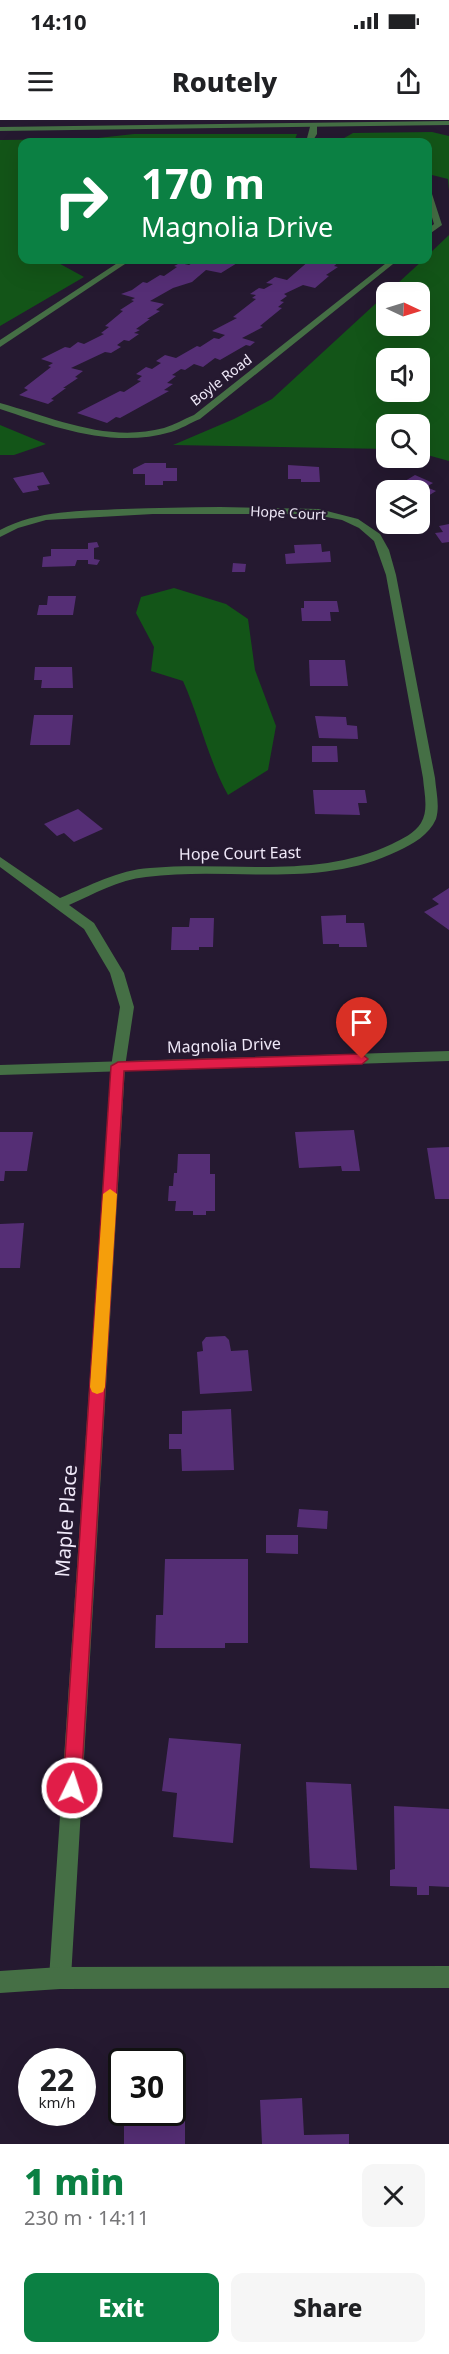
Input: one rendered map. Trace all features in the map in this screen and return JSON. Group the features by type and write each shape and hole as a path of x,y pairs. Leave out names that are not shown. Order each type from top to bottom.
{"street":[{"path":"0,129 449,123"},
{"path":"312,138 314,134 313,124"},
{"path":"432,206 438,225 432,230"},
{"path":"0,344 121,264"},
{"name":"Boyle Road","path":"0,405 81,432 113,436 163,431 197,417 389,264"},
{"name":"Hope Court","path":"0,534 26,522 60,515 287,510 329,513 354,522 376,535 382,545 391,575 429,778 432,810 428,822 420,833"},
{"name":"Hope Court East","path":"58,904 110,883 147,872 328,868 354,863 380,855 420,833"},
{"path":"0,861 89,926 117,973 128,1007 118,1066"},
{"name":"Magnolia Drive","path":"0,1070 449,1056"},
{"name":"Maple Place","path":"60,1978 118,1066"},
{"path":"0,1983 60,1978 449,1977"}],"green space":[{"path":"432,132 449,136 449,190 448,179 432,175 432,138 344,138 353,133"},
{"path":"134,134 297,134 296,138 98,138"},
{"path":"0,140 18,140 18,264 60,264 84,277 0,326"},
{"path":"449,235 449,461 430,456 430,414 376,414 376,449 173,445 234,419 272,399 376,303 376,336 430,336 430,282 399,282 419,264 432,264 432,251"},
{"path":"0,425 46,444 14,455 0,455"},
{"path":"174,588 226,604 248,619 255,670 276,726 268,770 228,795 215,767 183,681 151,671 154,647 136,613 141,597"}],"building":[{"path":"178,264 236,264 221,273 206,270 192,282 173,288 150,301 164,304 156,310 160,311 136,329 140,330 134,333 139,334 129,341 124,340 117,345 121,347 111,353 105,352 71,368 83,371 48,404 19,395 28,390 24,388 51,367 48,366 53,363 41,359 65,347 70,348 78,342 84,344 104,334 101,333 109,327 105,326 123,311 120,310 134,301 131,300 135,298 121,294 143,282 147,283 160,275 164,276"},
{"path":"305,264 336,264 334,266 338,267 326,275 329,276 315,288 303,285 284,294 287,296 280,301 284,302 278,307 282,308 260,326 263,327 242,338 255,342 250,346 246,345 220,360 215,358 203,367 194,364 185,370 181,369 172,375 176,376 167,383 173,384 164,390 169,391 120,418 116,417 107,423 77,413 120,391 124,392 141,381 137,380 142,376 136,374 146,367 152,369 161,363 156,361 165,355 176,358 214,338 219,339 225,335 212,331 237,318 233,317 256,299 252,298 256,295 250,294 259,288 264,289 273,284 266,283 275,277 287,280"},
{"path":"145,463 166,463 166,468 177,468 177,481 163,481 163,485 145,485 145,474 133,474 133,469"},
{"path":"288,465 319,467 320,482 288,479"},
{"path":"43,472 50,484 37,486 39,490 23,493 13,478"},
{"path":"415,475 426,480 407,480"},
{"path":"449,524 449,542 442,543 435,533 443,532 439,526"},
{"path":"97,542 99,547 94,548 94,559 100,560 97,565 88,564 88,560 77,560 75,566 42,567 43,557 51,556 51,549 88,549 88,543"},
{"path":"321,544 322,552 330,551 331,562 286,564 285,554 295,553 294,545"},
{"path":"233,563 246,564 245,572 232,572"},
{"path":"48,596 76,596 73,615 37,615 39,605 47,605"},
{"path":"304,601 337,601 339,612 330,612 331,621 302,621 301,608 304,608"},
{"path":"309,660 345,660 348,686 310,686"},
{"path":"35,667 72,667 73,688 41,688 42,680 34,680"},
{"path":"34,715 73,715 70,745 30,745"},
{"path":"315,716 346,717 347,725 357,726 358,739 319,738"},
{"path":"312,746 337,746 338,762 312,762"},
{"path":"313,790 365,790 367,803 358,803 360,815 315,814"},
{"path":"78,809 103,829 74,842 64,833 57,836 44,824"},
{"path":"449,888 449,930 424,912 439,904 432,899"},
{"path":"346,915 346,923 364,923 367,947 339,947 339,944 323,944 321,916"},
{"path":"190,918 214,918 213,947 199,947 199,950 171,950 172,927 189,927"},
{"path":"354,1130 360,1171 342,1171 341,1166 299,1168 295,1132"},
{"path":"0,1132 33,1132 27,1171 5,1171 4,1181 0,1181"},
{"path":"449,1147 449,1199 435,1199 427,1148"},
{"path":"178,1154 210,1154 210,1174 215,1174 215,1211 206,1211 206,1215 193,1215 193,1211 175,1211 176,1201 168,1201 169,1186 173,1186 174,1173 177,1173"},
{"path":"24,1223 20,1268 0,1268 0,1224"},
{"path":"225,1336 229,1340 231,1351 248,1350 252,1391 200,1394 197,1352 203,1351 202,1342 206,1337"},
{"path":"231,1409 234,1470 182,1471 181,1449 169,1449 169,1434 182,1434 182,1411"},
{"path":"299,1509 328,1511 327,1529 297,1527"},
{"path":"266,1535 298,1535 298,1554 266,1553"},
{"path":"165,1559 248,1559 248,1643 225,1643 225,1648 155,1648 156,1615 163,1615"},
{"path":"169,1738 241,1744 233,1843 173,1837 177,1793 162,1791"},
{"path":"306,1782 351,1784 357,1870 310,1868"},
{"path":"394,1806 449,1809 449,1887 429,1886 429,1895 417,1895 417,1887 390,1886 390,1870 395,1869"},
{"path":"302,2098 304,2135 349,2134 349,2144 262,2144 260,2100"},
{"path":"124,2126 185,2126 185,2144 124,2144"}],"slow traffic":[{"path":"97,1387 110,1194"}],"route":[{"path":"72,1788 118,1066 362,1059"}]}
